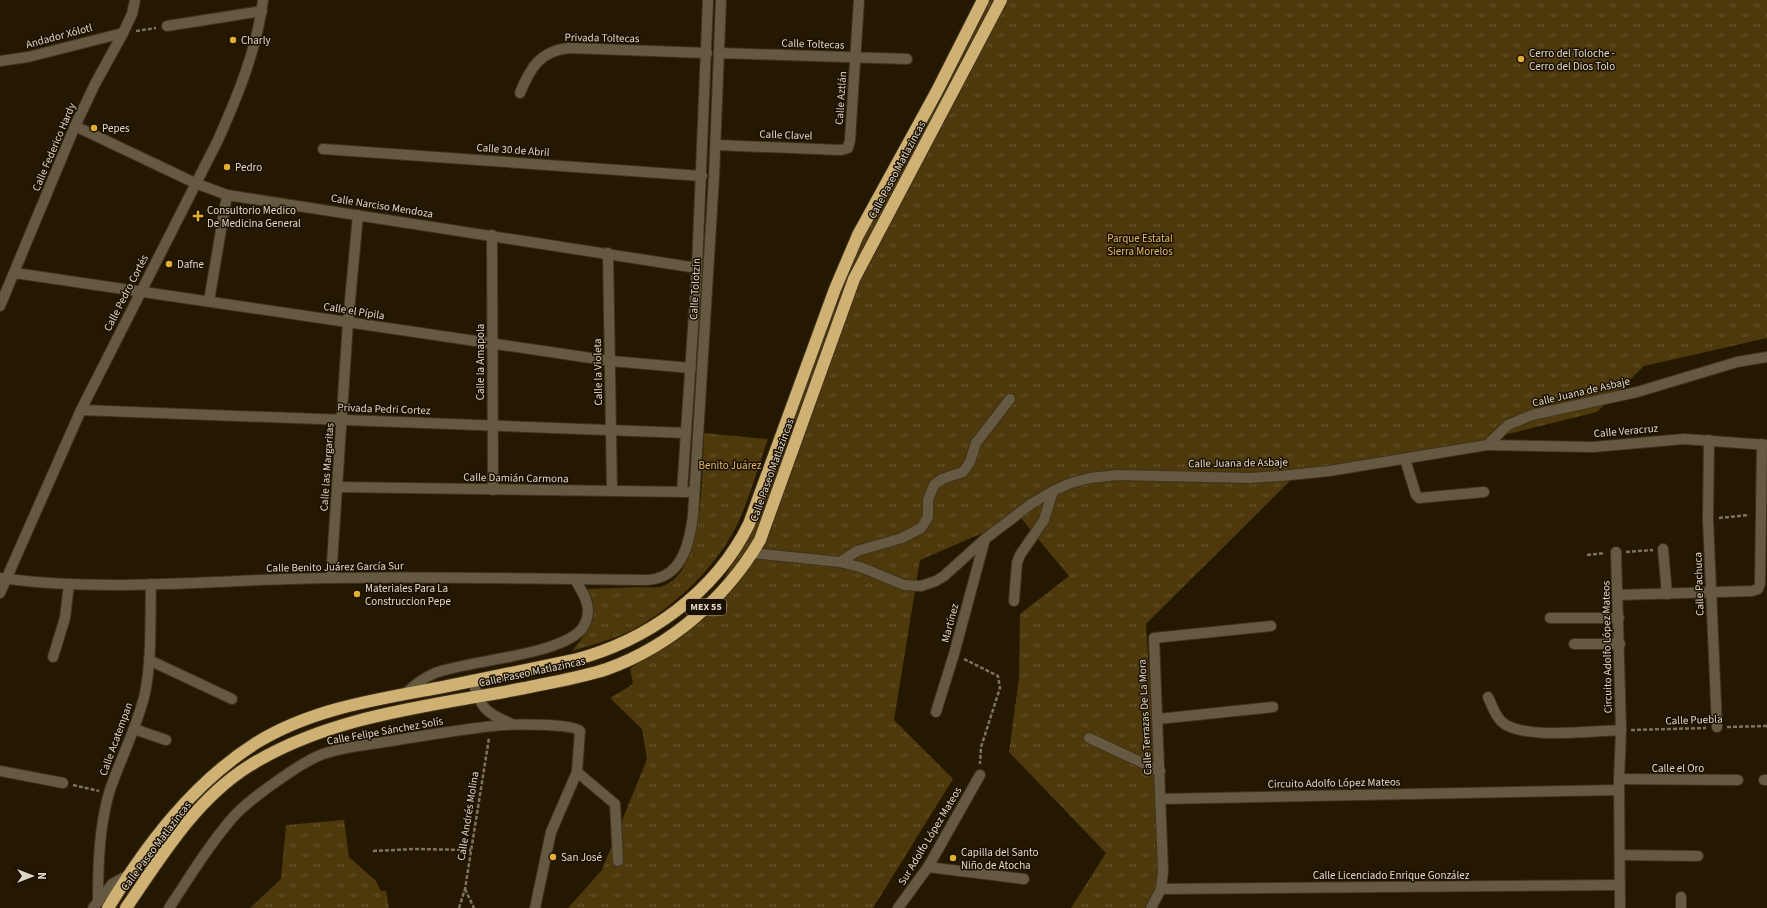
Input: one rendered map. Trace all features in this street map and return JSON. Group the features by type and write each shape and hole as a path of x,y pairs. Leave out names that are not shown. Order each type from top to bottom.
{"highway":[{"name":"Calle Paseo Matlazincas","path":"100,906 128,875 174,816 199,788 218,771 257,743 294,724 316,715 357,703 574,660 621,644 658,624 680,607 715,575 733,553 749,524 835,289 858,235 937,91 983,0"},
{"name":"Calle Paseo Matlazincas","path":"126,908 181,830 204,803 233,777 260,760 298,740 344,724 583,676 608,668 634,657 664,639 696,616 729,583 752,553 770,516 854,280 1002,0"}],"street":[{"name":"Calle Federico Hardy","path":"0,306 75,126 95,84 124,33 132,14 135,0"},
{"name":"Calle Pedro Cortés","path":"0,593 3,578 81,410 140,291 218,140 235,102 252,53 262,11 263,0"},
{"name":"Calle Tolotzin","path":"682,492 702,176 708,0"},
{"name":"Calle Tolotzin","path":"670,574 678,564 688,543 691,527 716,145 721,0"},
{"name":"Calle Aztlán","path":"850,140 859,0"},
{"path":"167,26 262,11"},
{"name":"Andador Xólotl","path":"0,61 28,57 124,33"},
{"name":"Privada Toltecas","path":"520,93 526,76 539,61 551,51 569,48 707,53"},
{"name":"Calle Toltecas","path":"719,53 906,59"},
{"name":"Calle Narciso Mendoza","path":"75,126 195,183 227,195 697,268"},
{"name":"Calle Clavel","path":"716,145 841,150 848,148 850,140"},
{"name":"Calle 30 de Abril","path":"323,148 702,176"},
{"path":"209,301 227,195"},
{"name":"Calle las Margaritas","path":"331,578 348,322 358,215"},
{"name":"Calle la Amapola","path":"492,235 493,490"},
{"name":"Calle la Violeta","path":"608,253 612,491"},
{"name":"Calle el Pípila","path":"15,273 610,361 691,368"},
{"name":"Calle Juana de Asbaje","path":"752,553 840,562 863,568 904,585 921,586 936,581 944,576 985,539 1031,504 1053,491 1090,478 1117,475 1250,478 1280,476 1405,459 1487,445 1504,428 1532,415 1637,392 1737,362 1767,357"},
{"path":"840,562 857,551 902,538 921,528 928,517 928,500 934,485 942,479 963,472 970,462 976,444 1010,399"},
{"name":"Privada Pedri Cortez","path":"81,410 686,433"},
{"name":"Calle Veracruz","path":"1487,445 1593,447 1665,440 1709,440 1764,444"},
{"name":"Calle Pachuca","path":"1709,440 1708,518 1717,727"},
{"path":"1618,596 1752,591 1759,587 1760,514 1764,444"},
{"path":"1405,459 1416,495 1419,498 1484,492"},
{"name":"Calle Damián Carmona","path":"338,487 694,492"},
{"path":"1014,601 1017,563 1020,554 1044,520 1053,491"},
{"name":"Martínez","path":"936,712 954,654 985,539"},
{"path":"1663,549 1667,594"},
{"name":"Circuito Adolfo López Mateos","path":"1616,552 1620,644 1621,730 1619,784 1620,908"},
{"name":"Calle Benito Juárez García Sur","path":"3,578 69,584 151,584 331,578 657,580 670,574"},
{"path":"405,694 418,682 435,673 541,648 559,643 575,635 585,624 588,610 586,601 575,579"},
{"path":"53,657 65,618 69,584"},
{"name":"Calle Acatempan","path":"100,906 101,842 110,793 134,729 145,693 151,584"},
{"path":"1550,618 1619,618"},
{"name":"Calle Terrazas De La Mora","path":"1161,798 1154,640 1157,636 1271,626"},
{"path":"1574,644 1620,644"},
{"path":"148,660 232,700"},
{"path":"474,681 478,697 487,712 510,724"},
{"path":"1488,697 1501,722 1519,731 1544,733 1621,730"},
{"path":"1158,718 1273,707"},
{"name":"Calle Felipe Sánchez Solís","path":"170,908 235,815 254,798 310,760 324,754 358,746 510,724 576,729 580,733 577,772"},
{"path":"134,729 166,740"},
{"path":"1089,738 1160,771"},
{"path":"0,771 63,783"},
{"path":"534,908 551,832 577,772 615,804 618,861"},
{"name":"Sur Adolfo López Mateos","path":"898,908 928,867 980,774"},
{"name":"Calle el Oro","path":"1619,784 1738,780"},
{"name":"Circuito Adolfo López Mateos","path":"1161,798 1619,784"},
{"path":"1151,908 1162,889 1163,862 1161,798"},
{"path":"1620,855 1698,856"},
{"path":"928,867 1024,879"},
{"name":"Calle Licenciado Enrique González","path":"1162,889 1620,885"},
{"path":"1682,897 1682,908"}],"path":[{"path":"124,33 167,26"},
{"path":"1708,518 1760,514"},
{"path":"954,654 998,676 1000,688 981,747 980,774"},
{"name":"Calle Andrés Molina","path":"458,908 465,889 470,850 491,726"},
{"name":"Calle Puebla","path":"1621,730 1767,726"},
{"path":"63,783 110,793"},
{"path":"373,851 414,849 470,850"},
{"path":"465,889 474,908"}],"green space":[{"name":"Parque Estatal Sierra Morelos","path":"990,0 1767,0 1767,338 1644,366 1597,412 1406,459 1310,473 1291,480 1146,624 1162,881 1146,908 1071,908 1106,853 1009,752 1019,678 1020,614 1069,576 1020,517 920,560 894,720 953,779 873,908 568,908 602,870 647,759 642,729 610,698 633,684 630,669 706,610 747,538 773,480 841,287 869,221 902,171"},
{"name":"Benito Juárez","path":"704,433 768,439 746,504 729,540 708,568 684,593 643,624 609,640 572,651 589,629 592,622 593,608 586,589 660,587 675,579 686,564 693,543 698,520 703,471"},
{"path":"344,820 349,857 376,881 381,891 386,891 389,908 250,908 281,879 286,825"}],"place":[{"name":"Charly","path":"233,40"},
{"name":"Cerro del Toloche - Cerro del Dios Tolo","path":"1521,59"},
{"name":"Pepes","path":"94,128"},
{"name":"Pedro","path":"227,167"},
{"name":"Consultorio Medico De Medicina General","path":"198,216"},
{"name":"Dafne","path":"169,264"},
{"name":"Materiales Para La Construccion Pepe","path":"357,594"},
{"name":"San José","path":"553,857"},
{"name":"Capilla del Santo Niño de Atocha","path":"953,858"}]}
